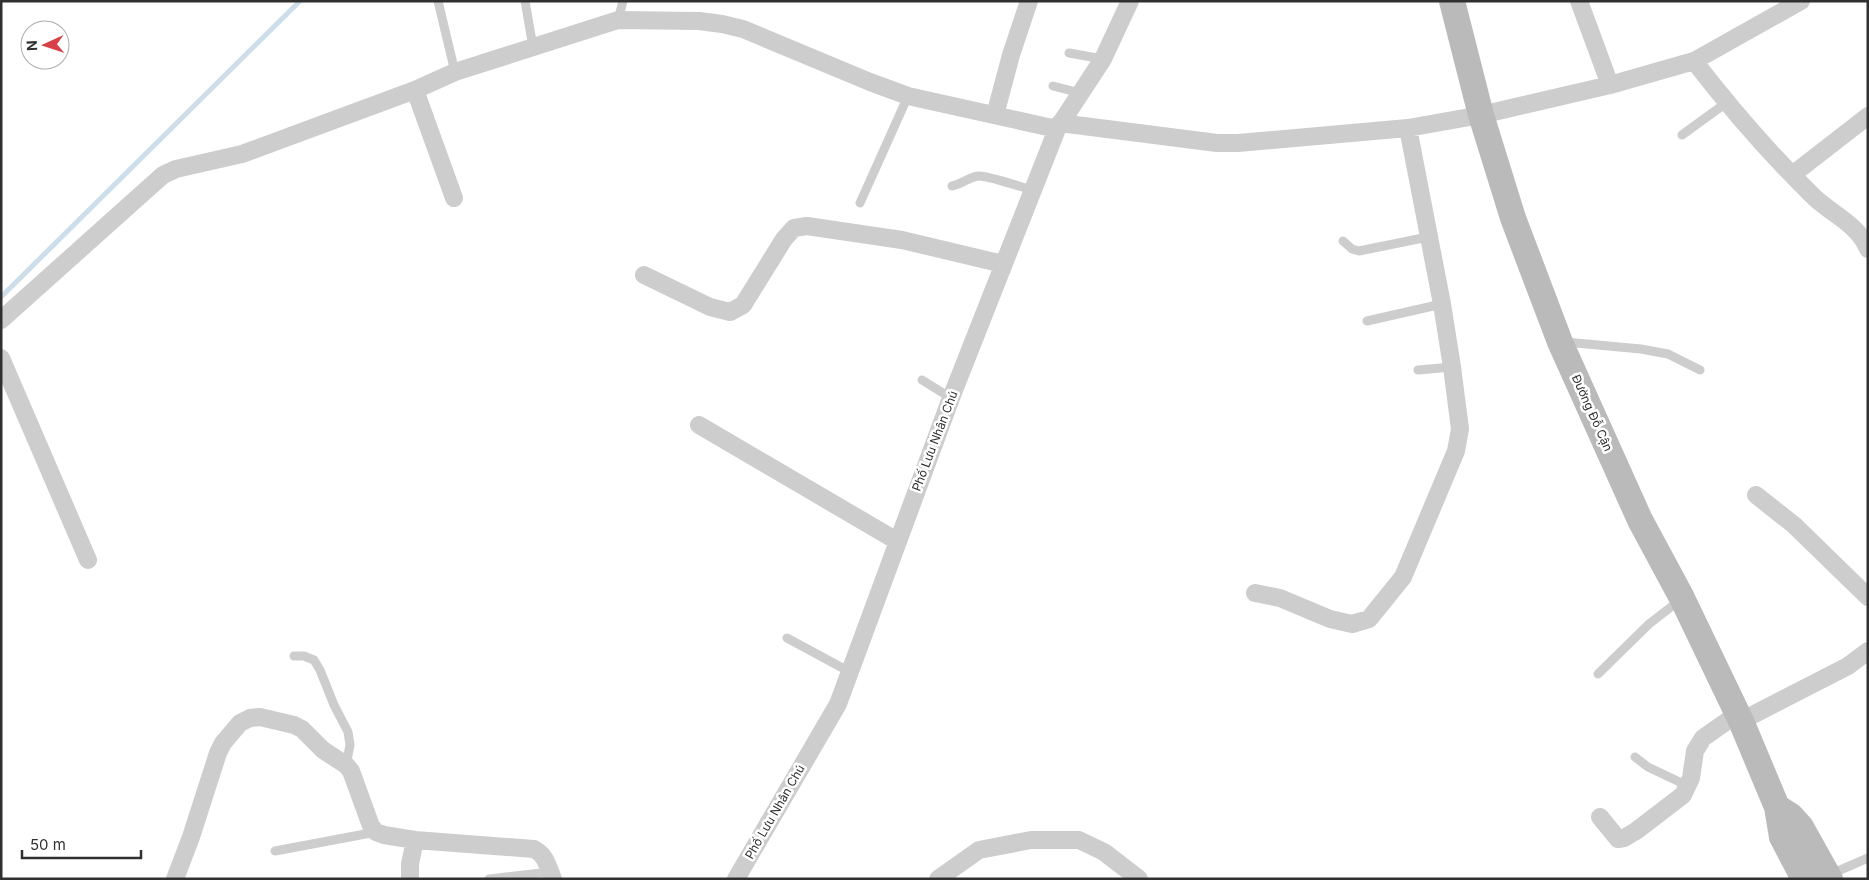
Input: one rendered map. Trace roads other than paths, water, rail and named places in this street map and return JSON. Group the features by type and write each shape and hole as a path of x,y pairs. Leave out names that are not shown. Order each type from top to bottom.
{"main road":[{"name":"Đường Đỗ Cận","path":"1452,1 1481,115 1513,218 1560,342 1640,520 1682,598 1739,718 1777,807 1791,816 1801,827 1821,878"}],"street":[{"path":"995,115 1011,55 1029,1"},
{"name":"Phố Lưu Nhân Chú","path":"736,879 838,704 897,541 1032,190 1059,126 1103,59 1130,1"},
{"path":"1579,1 1610,85"},
{"path":"1,320 163,175 176,169 242,154 415,90 455,72 618,20 699,21 722,24 743,30 908,96 995,115 1059,126 1217,143 1408,128 1481,115 1610,85 1694,61 1801,1"},
{"path":"1694,61 1726,103 1761,143 1815,198 1849,224 1864,239 1868,249"},
{"path":"415,90 454,198"},
{"path":"1792,175 1868,116"},
{"path":"1255,593 1280,598 1330,620 1352,624 1369,619 1403,577 1456,451 1460,429 1452,367 1442,304 1408,128"},
{"path":"644,275 710,307 730,312 743,306 784,238 794,228 807,226 902,240 1003,264"},
{"path":"1,358 88,560"},
{"path":"699,425 897,541"},
{"path":"1756,496 1794,525 1868,597"},
{"path":"1600,818 1618,839 1624,838 1683,795 1688,786 1695,751 1703,738 1739,718 1848,666 1868,651"},
{"path":"175,879 223,743 240,723 250,718 260,717 294,725 302,729 322,750 346,765 351,771 371,826 376,832 415,840 534,849 544,857 551,875"},
{"path":"410,879 410,864 415,840"},
{"path":"938,879 979,850 1030,840 1079,840 1104,852 1139,879"}],"lane":[{"path":"438,1 455,72"},
{"path":"525,1 533,47"},
{"path":"618,20 623,1"},
{"path":"1069,53 1103,59"},
{"path":"1053,86 1080,93"},
{"path":"860,203 908,96"},
{"path":"1682,135 1726,103"},
{"path":"952,186 962,184 970,178 979,176 1032,190"},
{"path":"1343,241 1352,249 1359,251 1428,237"},
{"path":"1367,321 1442,304"},
{"path":"1560,342 1641,349 1668,354 1700,370"},
{"path":"1418,370 1452,367"},
{"path":"922,380 951,398"},
{"path":"1598,674 1649,624 1682,598"},
{"path":"787,638 850,672"},
{"path":"294,656 304,656 314,660 320,670 334,705 348,732 350,745 346,765"},
{"path":"1635,757 1648,767 1688,786"},
{"path":"276,851 376,832"},
{"path":"1821,878 1868,858"},
{"path":"489,879 551,875"}],"waterway":[{"path":"1,297 300,1"}]}
